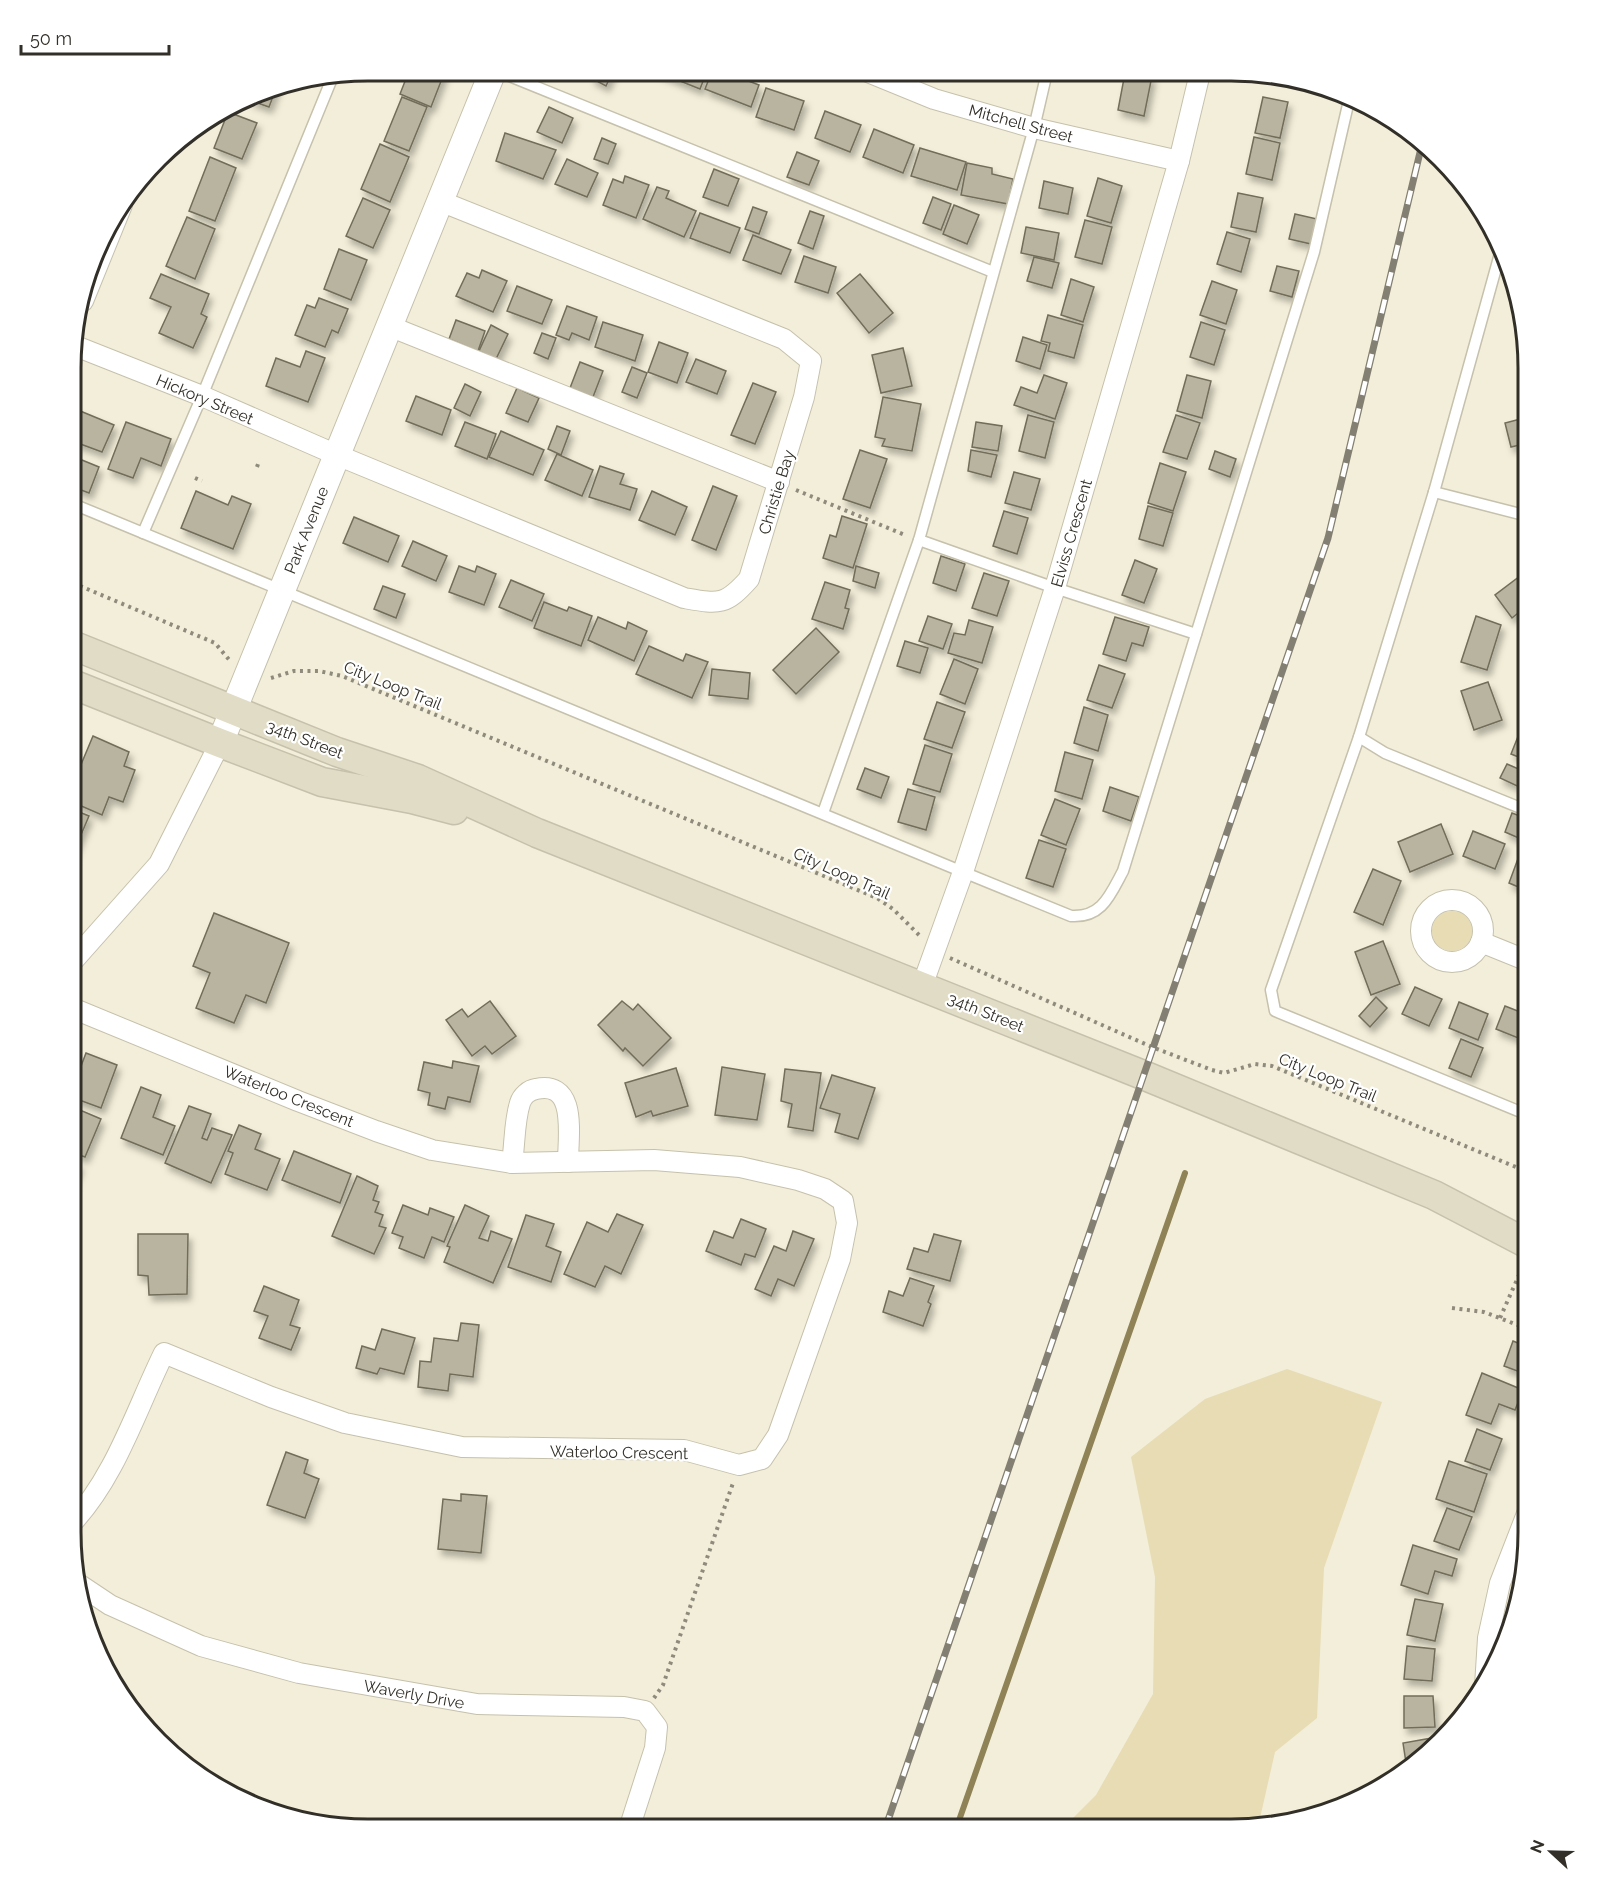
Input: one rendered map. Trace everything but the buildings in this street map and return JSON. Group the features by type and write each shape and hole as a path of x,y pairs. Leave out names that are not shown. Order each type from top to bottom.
{"main road":[{"name":"34th Street","path":"81,649 336,752 418,779 537,832 1434,1195 1518,1220"},
{"name":"34th Street","path":"81,688 322,782 412,799 537,832"},
{"name":"34th Street","path":"1434,1195 1518,1249"}],"street":[{"name":"Park Avenue","path":"81,952 159,864 219,743 491,81"},
{"name":"Mitchell Street","path":"890,81 934,99 1034,129 1179,161"},
{"name":"Elviss Crescent","path":"922,986 963,872 1055,588 1179,161 1198,81"},
{"name":"Christie Bay","path":"337,455 684,598 713,603 733,597 749,579 804,397 811,361 784,339 440,201"},
{"path":"389,326 778,482"},
{"name":"Hickory Street","path":"82,349 202,396 337,455"},
{"path":"1481,942 1518,958"},
{"name":"Waterloo Crescent","path":"81,1012 376,1131 432,1150 512,1163 654,1160 740,1167 798,1180 825,1189 843,1201 847,1223 840,1259 778,1435 762,1460 740,1465 684,1450 462,1448 345,1423 271,1397 164,1353 107,1476 81,1513"},
{"path":"512,1163 520,1101 530,1090 542,1088 557,1089 564,1096 568,1114 568,1162"},
{"path":"1487,1662 1488,1638 1500,1583 1518,1538"},
{"name":"Waverly Drive","path":"87,1590 110,1605 201,1646 299,1673 477,1704 613,1707 645,1711"},
{"path":"632,1819 655,1748 657,1727 645,1711"}],"lane":[{"path":"520,81 993,272"},
{"path":"823,813 919,540 1034,129 1045,81"},
{"path":"143,533 202,396 330,83"},
{"path":"81,507 963,872 1071,916 1085,917 1097,910 1109,897 1123,871 1314,252 1348,106"},
{"path":"1498,262 1434,492 1359,737 1270,990 1275,1011 1518,1111"},
{"path":"1434,492 1518,513"},
{"path":"919,540 1196,634"},
{"path":"1359,737 1385,753 1518,807"}],"path":[{"path":"195,478 202,481"},
{"path":"778,482 919,540"},
{"path":"81,586 215,643 229,661"},
{"name":"City Loop Trail","path":"264,677 272,678 294,671 319,671 342,676 877,898 893,909 934,949 979,973 1152,1047 1224,1073 1255,1064 1272,1066 1518,1168"},
{"path":"1500,1318 1518,1274"},
{"path":"1452,1308 1470,1309 1518,1325"},
{"path":"645,1711 663,1685 740,1465"}],"shaded area":[{"path":"1452,911 1460,912 1466,917 1471,923 1471,939 1466,945 1460,950 1452,951 1444,950 1438,945 1433,939 1432,931 1433,923 1438,917 1444,912"},
{"path":"1287,1369 1382,1402 1324,1568 1317,1718 1275,1752 1260,1817 1072,1819 1096,1795 1153,1694 1155,1577 1131,1457 1205,1399"}],"waterway":[{"path":"959,1819 1185,1173"}],"railway":[{"path":"888,1819 1328,538 1420,152"}]}
